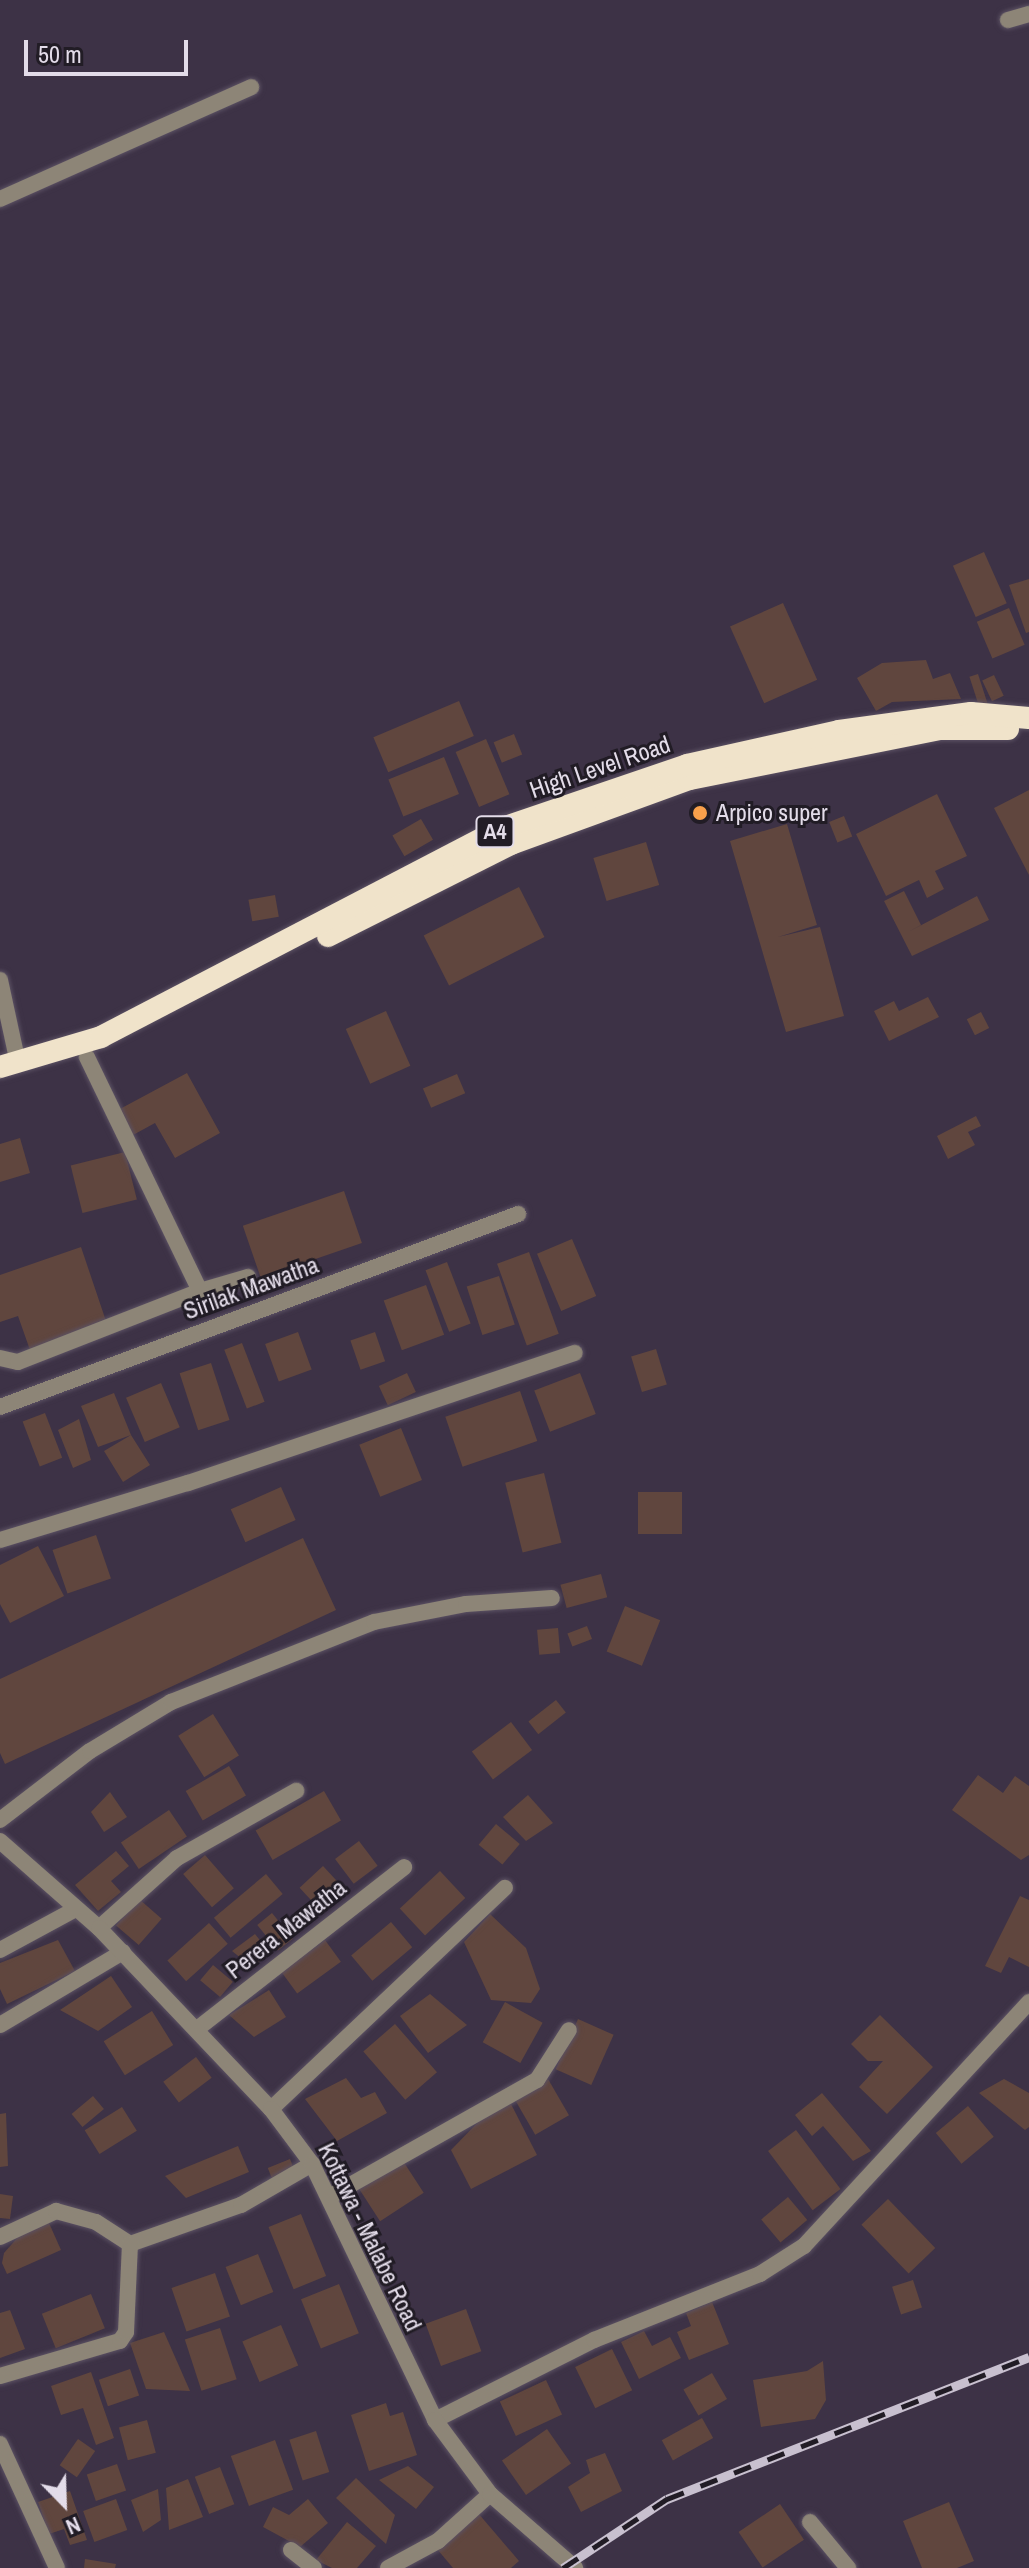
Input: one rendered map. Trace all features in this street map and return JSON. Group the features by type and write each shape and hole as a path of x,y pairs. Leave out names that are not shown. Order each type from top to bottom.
{"highway":[{"name":"High Level Road","path":"9,1065 101,1037 508,835 687,765 839,731 971,713 1029,718"},
{"name":"High Level Road","path":"0,1079 87,1057 508,835 690,779 940,729 1029,729"}],"street":[{"path":"1008,20 1029,14"},
{"path":"0,199 251,87"},
{"path":"0,980 9,1065"},
{"path":"87,1057 200,1291"},
{"name":"Sirilak Mawatha","path":"0,1407 518,1214"},
{"path":"0,1358 18,1362 200,1291 248,1277"},
{"path":"0,1540 188,1483 575,1353"},
{"path":"0,1820 90,1751 186,1696 374,1622 466,1604 552,1598"},
{"path":"99,1928 177,1858 296,1791"},
{"name":"Kottawa - Malabe Road","path":"0,1841 74,1910 99,1928 271,2109 312,2164 418,2391 435,2420 490,2494 575,2568"},
{"name":"Perera Mawatha","path":"197,2029 404,1867"},
{"path":"271,2109 505,1888"},
{"path":"0,1950 74,1910"},
{"path":"0,2025 123,1952"},
{"path":"435,2420 594,2340 760,2274 804,2246 1029,2002"},
{"path":"329,2197 537,2080 569,2030"},
{"path":"130,2244 241,2205 312,2164"},
{"path":"0,2237 56,2211 96,2222 130,2244"},
{"path":"0,2376 120,2341 126,2332 130,2244"},
{"path":"0,2444 57,2568"},
{"path":"388,2568 438,2541 490,2494"},
{"path":"810,2522 848,2568"},
{"path":"291,2550 314,2568"}],"building":[{"path":"984,552 1007,603 976,617 953,566"},
{"path":"1029,579 1029,632 1026,633 1009,585"},
{"path":"783,603 817,680 764,703 730,627"},
{"path":"1009,608 1025,645 992,658 977,622"},
{"path":"926,660 933,679 950,673 961,699 892,702 876,711 857,678 882,663"},
{"path":"978,674 988,704 979,707 969,677"},
{"path":"994,675 1004,696 992,701 982,680"},
{"path":"459,701 474,736 388,772 373,737"},
{"path":"514,734 522,754 502,763 494,742"},
{"path":"486,739 509,794 479,807 456,752"},
{"path":"444,757 459,794 403,817 388,779"},
{"path":"1029,790 1029,875 994,808"},
{"path":"937,794 967,856 935,871 944,889 927,898 919,880 886,896 856,834"},
{"path":"844,816 852,836 837,842 829,822"},
{"path":"421,819 433,840 404,856 392,836"},
{"path":"787,824 817,925 778,937 820,927 844,1016 786,1032 730,841"},
{"path":"646,842 659,885 607,901 593,858"},
{"path":"519,887 544,937 449,985 424,936"},
{"path":"904,891 921,925 908,932 977,896 989,920 912,956 884,901"},
{"path":"275,895 279,917 252,921 248,900"},
{"path":"928,997 939,1017 889,1041 874,1011 894,1001 899,1011"},
{"path":"386,1011 410,1066 370,1084 346,1029"},
{"path":"981,1012 989,1028 975,1035 967,1019"},
{"path":"187,1073 220,1133 175,1158 155,1123 133,1135 118,1110"},
{"path":"457,1074 465,1093 431,1108 423,1088"},
{"path":"976,1116 981,1126 968,1132 975,1145 948,1159 937,1136"},
{"path":"20,1138 30,1173 0,1182 0,1144"},
{"path":"125,1152 137,1200 83,1213 71,1166"},
{"path":"344,1191 362,1243 261,1278 243,1226"},
{"path":"572,1239 596,1296 561,1311 537,1254"},
{"path":"81,1247 107,1324 30,1350 18,1316 0,1322 0,1275"},
{"path":"529,1252 559,1334 527,1345 497,1264"},
{"path":"447,1262 471,1324 449,1332 426,1270"},
{"path":"499,1276 515,1325 482,1335 467,1287"},
{"path":"426,1285 444,1335 402,1350 384,1300"},
{"path":"298,1332 312,1370 279,1382 265,1344"},
{"path":"375,1332 385,1361 361,1370 350,1340"},
{"path":"242,1343 265,1402 247,1409 224,1350"},
{"path":"656,1349 667,1384 642,1392 631,1357"},
{"path":"211,1363 230,1420 198,1430 180,1373"},
{"path":"407,1373 416,1392 388,1405 379,1386"},
{"path":"580,1373 596,1414 550,1432 534,1391"},
{"path":"161,1383 180,1427 145,1442 126,1398"},
{"path":"520,1391 537,1441 463,1467 445,1417"},
{"path":"114,1393 131,1435 98,1447 81,1406"},
{"path":"45,1413 62,1458 40,1466 23,1422"},
{"path":"79,1419 91,1460 73,1468 58,1430"},
{"path":"401,1428 422,1480 380,1497 359,1445"},
{"path":"131,1435 150,1465 123,1482 104,1451"},
{"path":"544,1473 561,1543 523,1553 505,1483"},
{"path":"281,1487 296,1520 245,1542 231,1509"},
{"path":"638,1492 682,1492 682,1534 638,1534"},
{"path":"96,1535 111,1578 67,1593 53,1550"},
{"path":"303,1538 336,1610 5,1764 0,1753 0,1679"},
{"path":"38,1546 64,1596 10,1623 0,1604 0,1565"},
{"path":"601,1574 607,1597 567,1608 560,1585"},
{"path":"625,1606 660,1620 642,1666 607,1651"},
{"path":"587,1626 592,1639 572,1647 567,1634"},
{"path":"558,1628 560,1653 539,1655 537,1630"},
{"path":"556,1700 566,1713 538,1734 528,1722"},
{"path":"213,1714 239,1756 204,1777 178,1736"},
{"path":"511,1722 532,1750 493,1779 472,1751"},
{"path":"229,1766 246,1795 203,1820 186,1791"},
{"path":"978,1775 1003,1793 1015,1776 1029,1786 1029,1855 1021,1860 952,1810"},
{"path":"324,1791 341,1820 273,1860 256,1830"},
{"path":"110,1792 127,1817 104,1832 91,1812"},
{"path":"528,1795 553,1823 526,1841 503,1817"},
{"path":"169,1810 187,1837 139,1869 121,1842"},
{"path":"496,1824 520,1844 502,1865 479,1845"},
{"path":"359,1841 378,1866 354,1884 335,1859"},
{"path":"116,1851 129,1866 111,1881 121,1892 98,1911 75,1885"},
{"path":"205,1855 234,1888 212,1907 183,1874"},
{"path":"323,1866 346,1890 322,1912 300,1888"},
{"path":"440,1871 465,1898 425,1936 400,1909"},
{"path":"266,1874 283,1894 231,1938 214,1918"},
{"path":"1020,1896 1029,1900 1029,1967 1009,1957 1001,1973 985,1966"},
{"path":"139,1899 162,1919 139,1945 116,1925"},
{"path":"272,1913 293,1939 278,1951 257,1925"},
{"path":"490,1914 526,1948 540,1989 531,2003 491,2000 464,1942"},
{"path":"391,1922 412,1947 372,1981 351,1955"},
{"path":"209,1923 228,1944 186,1981 167,1960"},
{"path":"255,1934 270,1953 252,1967 232,1951"},
{"path":"58,1940 75,1971 7,2004 0,1989 0,1963"},
{"path":"325,1940 341,1962 297,1994 281,1972"},
{"path":"213,1965 233,1982 220,1997 200,1980"},
{"path":"111,1976 132,2007 98,2031 60,2010"},
{"path":"269,1990 286,2017 254,2037 229,2015"},
{"path":"430,1994 467,2025 428,2053 400,2016"},
{"path":"505,2002 543,2023 520,2063 483,2042"},
{"path":"152,2011 173,2045 125,2075 104,2041"},
{"path":"880,2015 933,2067 887,2114 859,2087 883,2061 868,2061 851,2044"},
{"path":"578,2019 614,2035 591,2085 556,2069"},
{"path":"395,2024 437,2072 405,2100 363,2052"},
{"path":"196,2057 212,2078 179,2102 163,2082"},
{"path":"346,2078 361,2098 375,2092 387,2113 337,2141 305,2099"},
{"path":"548,2079 569,2115 535,2135 514,2098"},
{"path":"1004,2079 1029,2093 1029,2127 1025,2130 979,2093"},
{"path":"822,2093 871,2151 853,2161 823,2126 812,2136 795,2115"},
{"path":"93,2096 104,2109 82,2127 72,2114"},
{"path":"511,2104 537,2155 471,2189 451,2150 482,2118"},
{"path":"968,2106 994,2137 962,2164 936,2133"},
{"path":"122,2107 137,2131 100,2154 85,2130"},
{"path":"6,2113 8,2166 0,2167 0,2114"},
{"path":"796,2130 841,2189 813,2210 768,2151"},
{"path":"238,2146 249,2172 186,2198 165,2176"},
{"path":"290,2159 294,2169 272,2178 268,2168"},
{"path":"403,2161 424,2193 380,2221 359,2189"},
{"path":"0,2194 13,2196 10,2219 0,2218"},
{"path":"788,2197 807,2220 780,2242 761,2219"},
{"path":"888,2199 935,2248 909,2274 861,2225"},
{"path":"301,2214 326,2276 294,2289 269,2227"},
{"path":"49,2223 61,2250 7,2274 2,2263 4,2253 18,2237"},
{"path":"258,2254 273,2292 241,2305 226,2267"},
{"path":"215,2273 230,2316 186,2331 172,2288"},
{"path":"913,2280 922,2308 901,2314 892,2287"},
{"path":"339,2284 359,2333 321,2348 301,2299"},
{"path":"91,2294 105,2328 56,2348 42,2314"},
{"path":"712,2302 729,2344 689,2360 677,2332 691,2326 686,2313"},
{"path":"466,2309 481,2351 441,2366 426,2324"},
{"path":"10,2310 25,2349 0,2358 0,2313"},
{"path":"281,2325 298,2366 260,2382 242,2341"},
{"path":"220,2328 237,2379 201,2391 185,2339"},
{"path":"644,2331 652,2346 670,2337 681,2358 639,2379 621,2342"},
{"path":"164,2332 190,2391 146,2389 130,2343"},
{"path":"612,2349 632,2390 595,2408 575,2367"},
{"path":"823,2361 826,2400 815,2419 761,2427 753,2380 807,2371"},
{"path":"130,2369 139,2395 108,2406 99,2380"},
{"path":"91,2372 114,2438 96,2445 83,2408 61,2415 51,2386"},
{"path":"712,2373 727,2399 698,2415 683,2390"},
{"path":"546,2380 562,2414 516,2436 500,2402"},
{"path":"386,2403 390,2416 403,2412 417,2455 369,2471 351,2415"},
{"path":"702,2418 713,2438 673,2460 662,2440"},
{"path":"147,2420 156,2453 128,2460 119,2428"},
{"path":"547,2429 571,2463 526,2495 502,2461"},
{"path":"316,2431 329,2472 303,2481 289,2440"},
{"path":"78,2439 95,2451 77,2477 60,2465"},
{"path":"275,2440 293,2490 249,2506 231,2456"},
{"path":"605,2453 622,2491 581,2512 568,2487 590,2473 586,2460"},
{"path":"117,2464 126,2490 96,2501 87,2474"},
{"path":"408,2466 434,2487 416,2509 379,2480"},
{"path":"220,2467 234,2504 209,2514 195,2477"},
{"path":"356,2478 395,2515 386,2544 336,2498"},
{"path":"188,2479 203,2517 169,2530 166,2488"},
{"path":"158,2489 161,2520 143,2532 131,2500"},
{"path":"70,2491 87,2540 70,2545 64,2529 49,2534 38,2502"},
{"path":"116,2499 127,2530 94,2542 83,2511"},
{"path":"308,2499 328,2523 300,2547 263,2527 273,2507 289,2515"},
{"path":"949,2502 974,2561 957,2568 922,2568 903,2521"},
{"path":"780,2504 804,2540 763,2568 739,2532"},
{"path":"478,2513 519,2561 511,2568 453,2568 437,2549"},
{"path":"347,2522 376,2546 357,2568 332,2568 316,2560"},
{"path":"85,2559 116,2564 115,2568 84,2568"}],"railway":[{"path":"563,2568 667,2499 1029,2357"}],"place":[{"name":"Arpico super","path":"700,813"}]}
